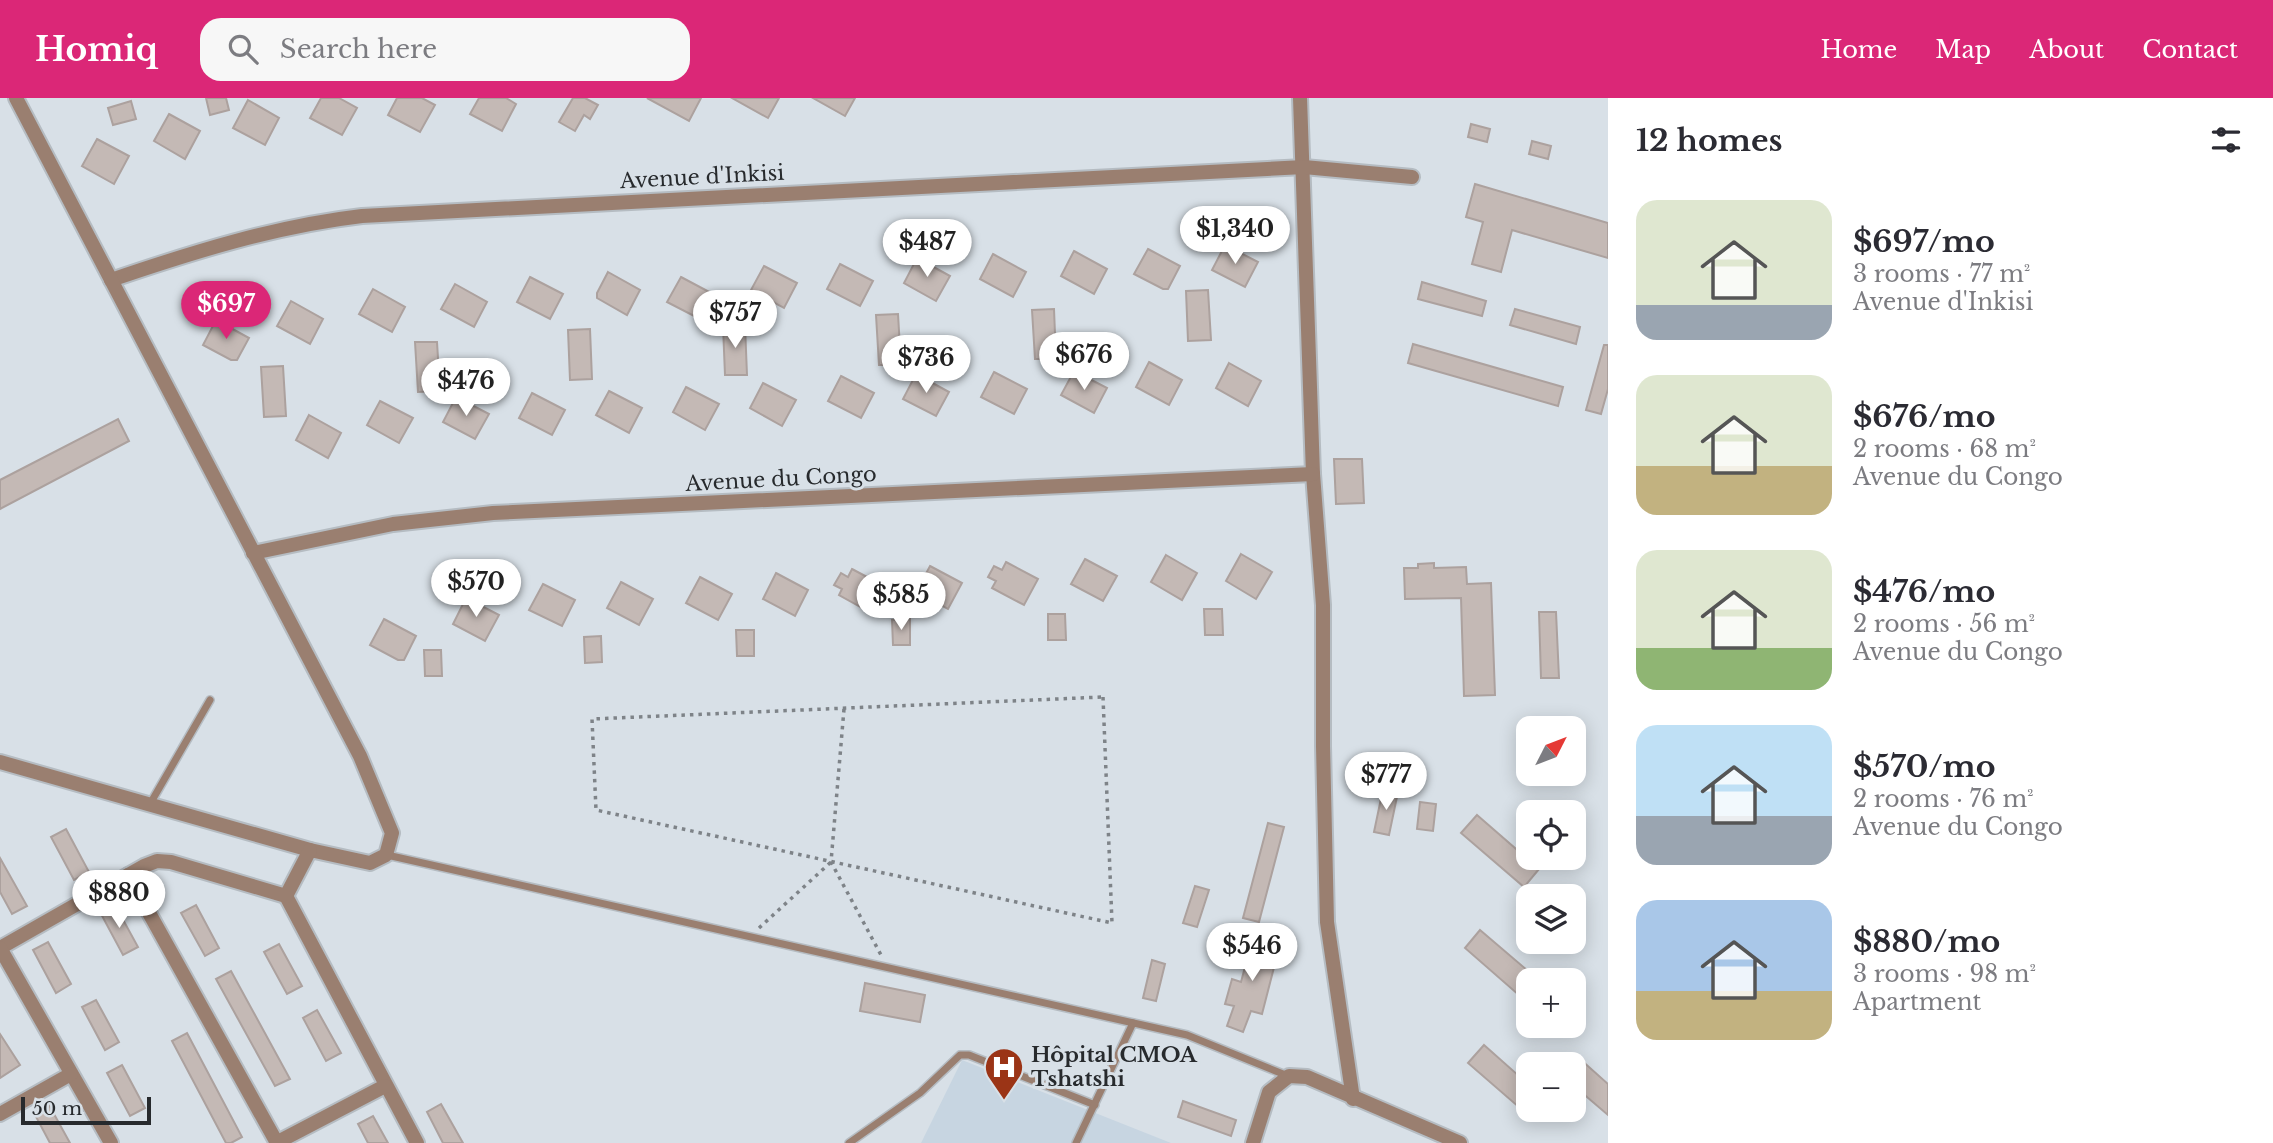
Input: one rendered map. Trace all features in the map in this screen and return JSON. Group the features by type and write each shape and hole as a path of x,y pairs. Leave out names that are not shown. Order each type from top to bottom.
{"street":[{"path":"0,762 310,850 370,863 386,855 392,833 360,756 16,98"},
{"path":"1300,98 1313,474 1323,605 1327,922 1353,1099"},
{"name":"Avenue d'Inkisi","path":"111,280 182,255 316,221 362,216 1304,166 1412,177"},
{"name":"Avenue du Congo","path":"253,553 393,524 493,513 1313,474"},
{"path":"286,896 310,850"},
{"path":"111,1143 0,948 128,875 158,861 171,862 286,896 417,1143"},
{"path":"128,875 277,1143 385,1086"},
{"path":"0,1114 71,1074"},
{"path":"1253,1143 1269,1092 1289,1076 1307,1077 1460,1143"}],"lane":[{"path":"150,804 210,700"},
{"path":"386,855 1187,1035 1289,1076"},
{"path":"1076,1143 1133,1023"},
{"path":"849,1143 920,1093 960,1055 977,1058 1095,1105"}],"path":[{"path":"1103,698 1112,923 596,810 592,719 844,709 1103,698"},
{"path":"844,709 831,862 888,969"},
{"path":"750,937 831,862"}],"shaded area":[{"name":"Hôpital CMOA Tshatshi","path":"962,1060 1171,1143 921,1143"}],"building":[{"path":"206,98 226,98 229,110 210,115"},
{"path":"321,98 339,98 357,108 342,135 310,118"},
{"path":"397,98 422,98 435,105 420,132 388,115"},
{"path":"479,98 506,98 516,104 502,131 470,114"},
{"path":"573,98 585,98 598,105 590,119 584,115 575,131 559,122"},
{"path":"647,98 701,98 689,121"},
{"path":"732,98 779,98 768,118"},
{"path":"813,98 855,98 845,116"},
{"path":"248,100 279,118 265,145 233,128"},
{"path":"131,101 136,119 113,125 108,108"},
{"path":"169,114 200,131 185,159 154,141"},
{"path":"1471,124 1490,129 1487,142 1468,137"},
{"path":"97,139 129,156 114,184 82,166"},
{"path":"1532,141 1551,146 1548,159 1529,154"},
{"path":"1475,184 1608,223 1608,258 1512,230 1501,272 1472,264 1483,222 1466,217"},
{"path":"1225,245 1258,262 1245,287 1212,270"},
{"path":"1148,249 1180,266 1168,289 1134,274"},
{"path":"1074,251 1107,269 1094,294 1061,276"},
{"path":"993,254 1026,272 1013,297 980,279"},
{"path":"917,258 950,276 936,301 904,283"},
{"path":"840,264 873,281 860,306 827,289"},
{"path":"764,266 797,283 784,308 751,290"},
{"path":"608,272 640,290 627,315 597,298"},
{"path":"530,277 563,294 550,319 517,302"},
{"path":"681,277 713,294 701,317 667,302"},
{"path":"1422,282 1486,301 1482,316 1418,299"},
{"path":"455,284 487,302 474,327 441,309"},
{"path":"373,289 405,307 392,332 359,314"},
{"path":"1208,290 1211,340 1188,341 1186,291"},
{"path":"291,301 323,319 310,344 277,326"},
{"path":"1054,309 1056,359 1035,359 1032,310"},
{"path":"1515,309 1580,327 1576,344 1510,325"},
{"path":"898,314 901,365 879,365 876,315"},
{"path":"216,320 249,338 237,360 231,360 203,345"},
{"path":"745,325 747,375 725,375 723,326"},
{"path":"590,329 592,379 570,380 568,330"},
{"path":"415,342 437,342 440,391 418,392"},
{"path":"1413,344 1563,387 1558,406 1408,363"},
{"path":"1604,345 1608,345 1608,389 1601,414 1586,410"},
{"path":"1149,362 1182,380 1169,405 1136,387"},
{"path":"1229,363 1261,381 1248,406 1216,388"},
{"path":"283,366 286,416 264,417 261,367"},
{"path":"1074,371 1107,388 1094,413 1061,395"},
{"path":"994,372 1027,389 1014,414 981,397"},
{"path":"916,374 949,392 936,416 903,399"},
{"path":"841,376 874,393 861,418 828,401"},
{"path":"763,383 796,400 782,426 750,408"},
{"path":"686,387 719,404 705,430 673,412"},
{"path":"609,391 642,408 629,433 596,415"},
{"path":"532,393 565,410 552,435 519,418"},
{"path":"456,397 489,414 475,439 443,422"},
{"path":"380,401 413,418 399,443 367,425"},
{"path":"309,415 341,433 328,458 296,440"},
{"path":"118,419 129,441 0,509 0,480"},
{"path":"1334,459 1362,459 1364,503 1336,504"},
{"path":"1241,554 1272,572 1256,599 1226,581"},
{"path":"1166,555 1197,573 1182,600 1151,582"},
{"path":"1085,559 1117,576 1103,601 1071,584"},
{"path":"1006,562 1038,579 1024,605 992,588 996,581 988,577 994,566 1002,570"},
{"path":"1434,563 1434,568 1466,567 1467,584 1491,583 1495,695 1464,696 1461,598 1405,599 1404,568 1418,568 1418,564"},
{"path":"930,566 962,583 948,609 916,592"},
{"path":"852,569 884,586 872,610 866,610 839,595 842,589 834,585 841,573 848,577"},
{"path":"776,573 808,590 795,616 763,599"},
{"path":"700,577 732,594 718,620 686,603"},
{"path":"621,582 653,599 639,625 607,608"},
{"path":"543,584 575,600 562,626 529,610"},
{"path":"466,598 499,615 485,641 453,624"},
{"path":"1204,609 1222,609 1223,635 1205,635"},
{"path":"1539,612 1556,612 1559,678 1541,678"},
{"path":"1048,614 1065,614 1066,640 1048,640"},
{"path":"384,619 416,636 404,660 398,660 370,645"},
{"path":"910,619 910,645 893,645 892,620"},
{"path":"736,630 754,630 754,656 737,656"},
{"path":"601,636 602,662 585,663 584,637"},
{"path":"424,650 441,650 442,676 425,676"},
{"path":"1383,789 1398,792 1389,835 1374,832"},
{"path":"1420,802 1436,804 1433,831 1417,829"},
{"path":"1477,815 1516,849 1516,870 1538,870 1526,884 1520,884 1461,833"},
{"path":"1268,823 1284,827 1259,922 1243,918"},
{"path":"66,829 89,872 74,880 51,837"},
{"path":"0,858 27,906 12,914 0,892"},
{"path":"1195,886 1209,890 1197,927 1183,923"},
{"path":"115,905 138,947 123,955 100,912"},
{"path":"196,905 219,948 205,956 181,913"},
{"path":"1480,930 1524,968 1516,968 1516,993 1465,948"},
{"path":"1253,937 1280,944 1262,1014 1251,1011 1243,1032 1227,1026 1234,1006 1225,1004 1232,979 1241,982"},
{"path":"48,942 71,984 56,993 33,950"},
{"path":"279,944 302,986 287,994 264,952"},
{"path":"1152,960 1165,964 1156,1001 1143,998"},
{"path":"231,971 290,1079 275,1086 216,979"},
{"path":"865,983 925,995 920,1022 860,1011"},
{"path":"96,1000 119,1042 105,1050 82,1007"},
{"path":"317,1010 341,1053 326,1061 303,1018"},
{"path":"187,1033 242,1137 231,1143 226,1143 172,1041"},
{"path":"0,1034 20,1065 0,1078"},
{"path":"1484,1045 1516,1073 1516,1105 1468,1063"},
{"path":"1586,1064 1608,1084 1608,1115 1586,1096"},
{"path":"122,1065 145,1108 130,1116 107,1073"},
{"path":"1183,1101 1236,1120 1231,1136 1178,1117"},
{"path":"441,1104 463,1143 443,1143 427,1112"},
{"path":"49,1105 70,1143 50,1143 34,1113"},
{"path":"373,1116 388,1143 368,1143 358,1124"}],"place":[{"name":"Hôpital CMOA Tshatshi","path":"1004,1101"}]}
